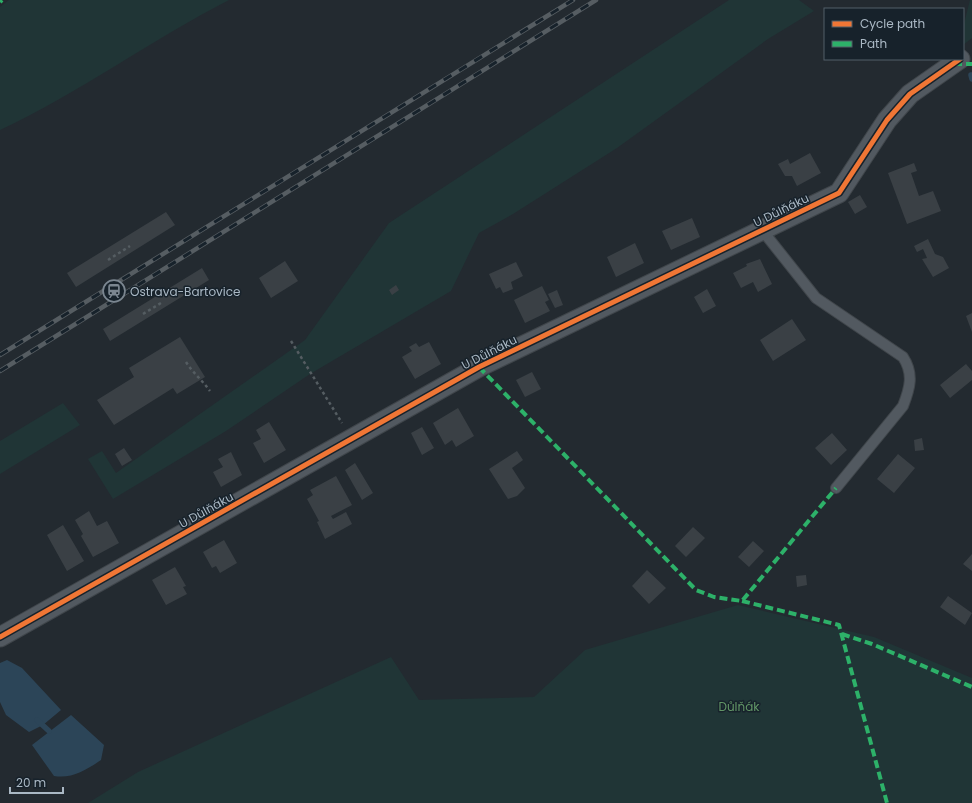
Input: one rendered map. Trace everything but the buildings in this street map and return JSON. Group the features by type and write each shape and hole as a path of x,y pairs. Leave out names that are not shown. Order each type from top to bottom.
{"street":[{"path":"964,56 972,50"},
{"name":"U Důlňáku","path":"0,637 479,367 839,193 887,120 910,94 959,60"}],"lane":[{"path":"762,230 816,298 904,356 909,366 911,376 909,391 902,406 836,488"}],"path":[{"path":"108,260 130,246"},
{"path":"143,314 161,302"},
{"path":"291,341 352,439"},
{"path":"186,362 193,373 201,379 210,392"}],"green space":[{"path":"9,0 229,0 171,32 58,100 0,130 0,7"},
{"path":"729,0 799,0 814,11 768,39 617,148 513,214 479,233 451,291 310,374 226,431 113,499 88,459 102,451 116,473 305,340 389,223"},
{"path":"970,0 972,0 972,38 964,44 964,24"},
{"path":"63,403 80,425 0,474 0,441"},
{"name":"Důlňák","path":"738,605 874,637 972,678 972,803 88,803 138,772 391,657 419,700 534,697 585,650"}],"water":[{"path":"7,660 22,668 61,710 43,725 29,732 6,715 0,702 0,663"},
{"path":"71,715 104,745 101,760 79,773 61,777 54,776 32,745"}],"waterway":[{"path":"971,75 972,79"},
{"path":"37,720 49,731"}],"railway":[{"path":"0,355 573,0"},
{"path":"0,371 596,0"}],"marked path":[{"path":"954,64 972,64"},
{"path":"479,367 696,590 714,597 742,601 836,488"},
{"path":"742,601 839,625 887,803"},
{"path":"842,634 872,644 972,687"}],"cycle path":[{"path":"0,637 479,367 839,193 887,120 910,94 959,60"}],"place":[{"name":"Ostrava-Bartovice","path":"114,291"}]}
